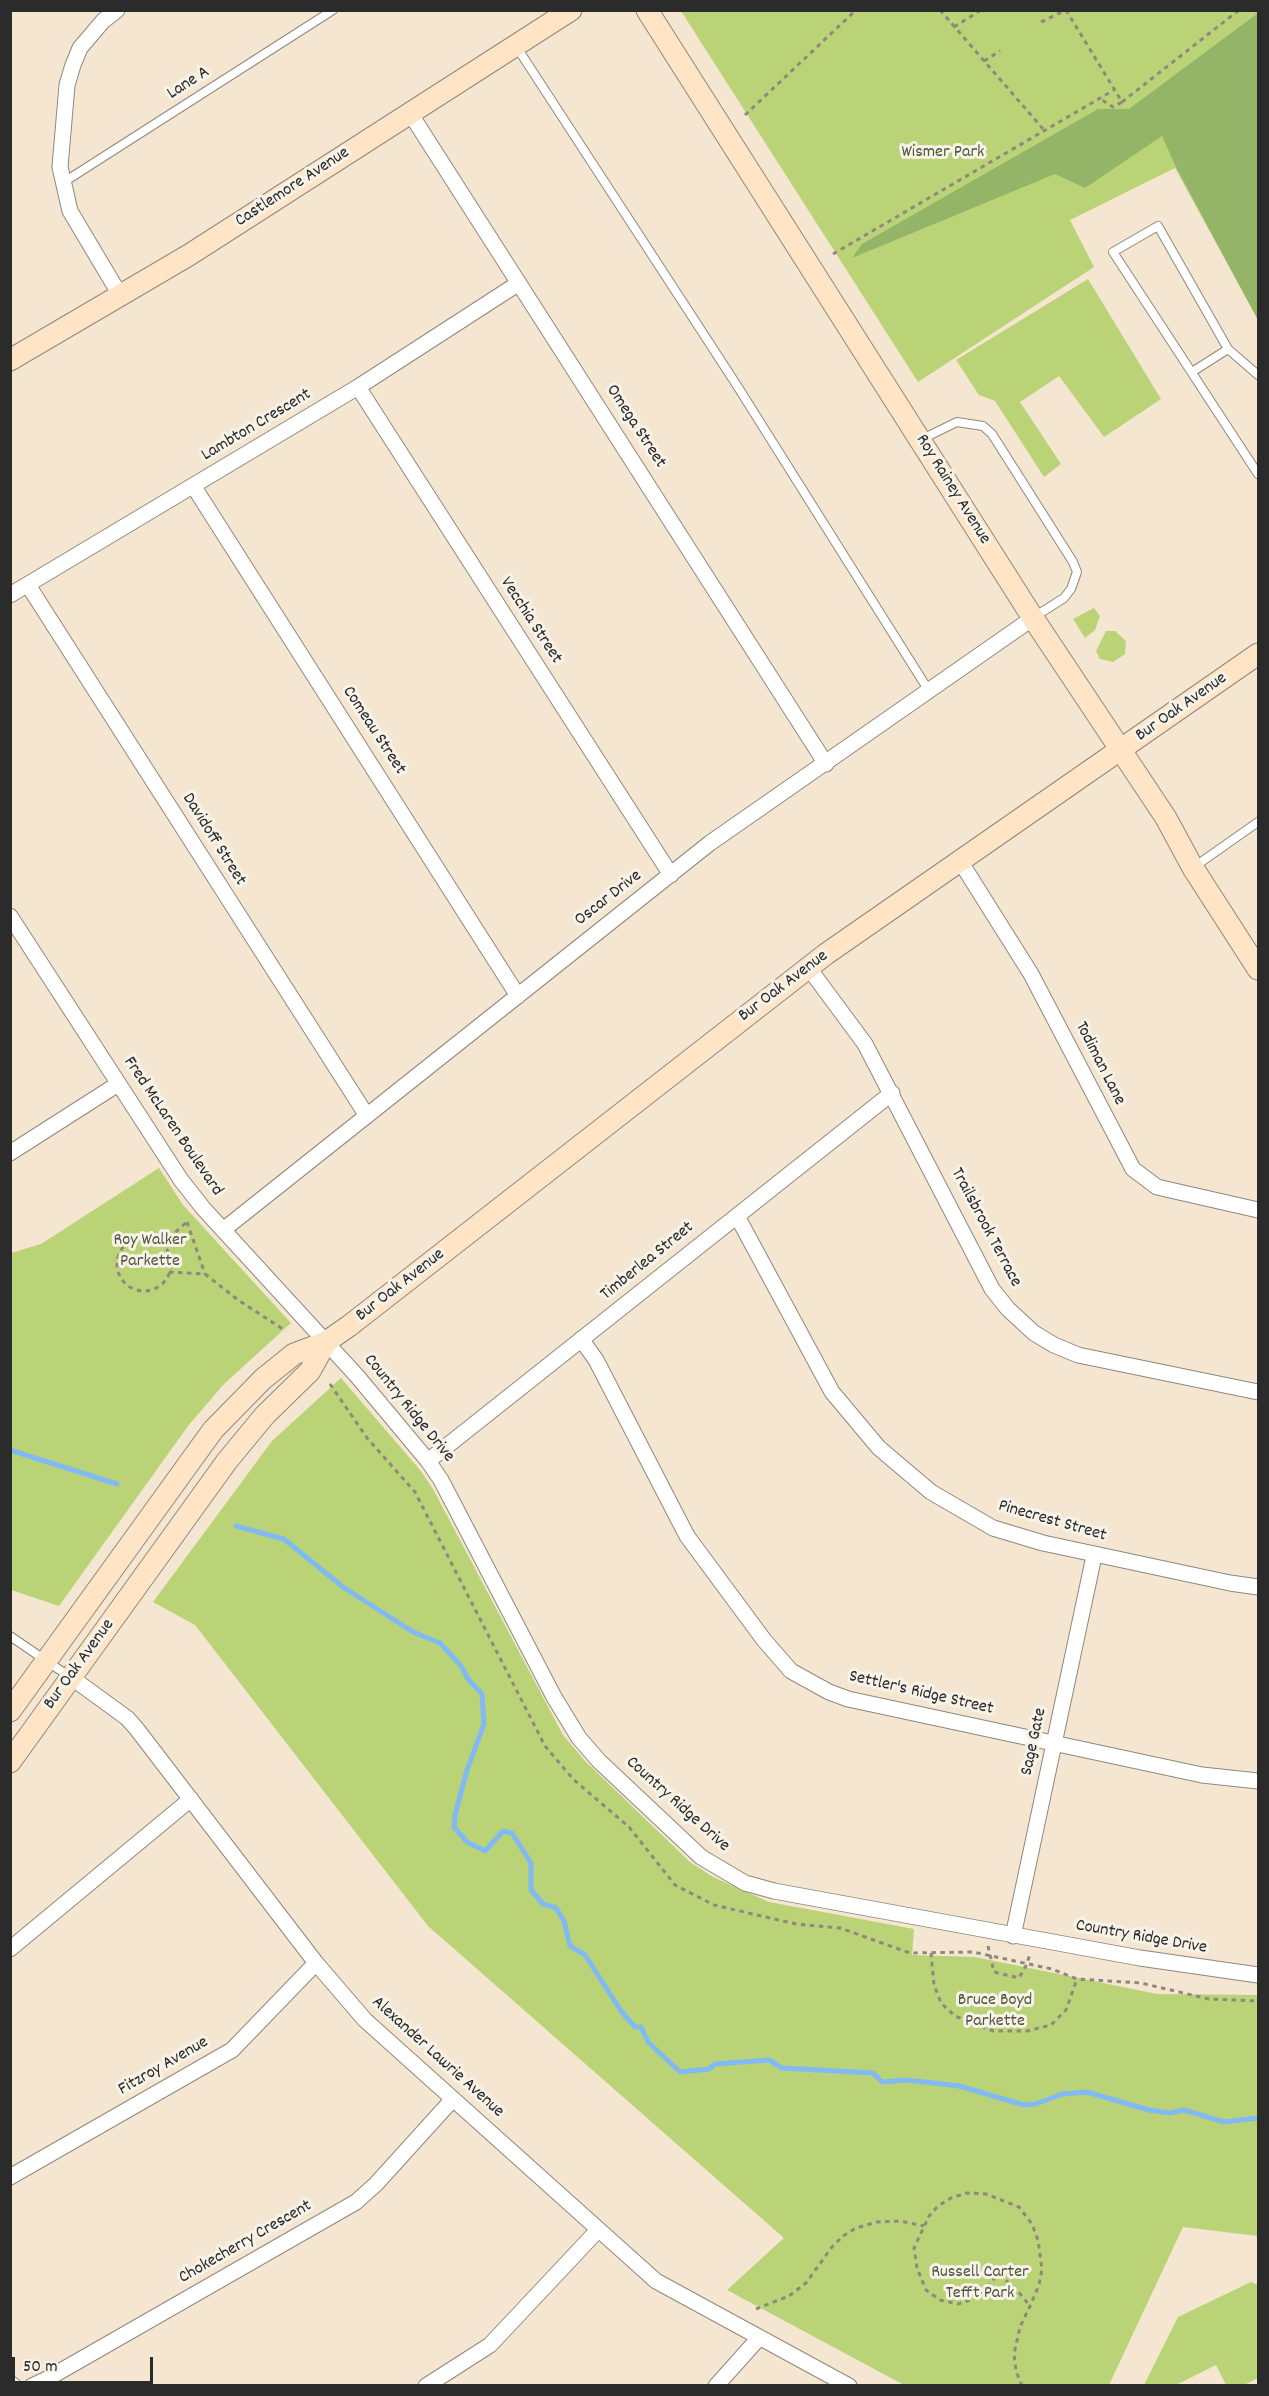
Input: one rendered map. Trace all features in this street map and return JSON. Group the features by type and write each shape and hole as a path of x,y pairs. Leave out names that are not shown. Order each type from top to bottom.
{"street":[{"path":"117,10 103,21 80,48 73,65 67,85 61,151 62,183 70,211 120,295"},
{"name":"Castlemore Avenue","path":"10,360 199,249 571,10"},
{"name":"Roy Rainey Avenue","path":"647,10 1033,618 1166,818 1193,868 1258,969"},
{"name":"Omega Street","path":"410,113 826,764"},
{"name":"Lambton Crescent","path":"10,595 358,387 519,283"},
{"name":"Vecchia Street","path":"358,387 671,875"},
{"name":"Comeau Street","path":"194,487 518,996"},
{"name":"Davidoff Street","path":"28,585 367,1116"},
{"name":"Oscar Drive","path":"223,1230 710,843 1033,618"},
{"name":"Bur Oak Avenue","path":"10,1711 227,1413 294,1354 326,1342 808,967 1258,654"},
{"name":"Todiman Lane","path":"960,861 1031,974 1133,1169 1157,1187 1258,1210"},
{"name":"Fred McLaren Boulevard","path":"10,916 181,1180 223,1230 326,1342"},
{"name":"Trailsbrook Terrace","path":"808,967 865,1044 992,1288 1008,1309 1034,1333 1054,1346 1078,1355 1258,1392"},
{"path":"10,1153 118,1084"},
{"name":"Timberlea Street","path":"428,1461 892,1094"},
{"name":"Pinecrest Street","path":"737,1216 832,1392 879,1448 931,1492 993,1528 1094,1556 1258,1587"},
{"name":"Settler's Ridge Street","path":"581,1340 601,1369 687,1536 764,1641 791,1671 829,1692 848,1699 1202,1775 1258,1781"},
{"name":"Bur Oak Avenue","path":"10,1762 246,1436 310,1371 326,1342"},
{"name":"Country Ridge Drive","path":"326,1342 428,1461 441,1480 569,1724 600,1761 701,1857 745,1883 774,1891 1013,1936 1192,1967 1258,1975"},
{"name":"Sage Gate","path":"1013,1936 1094,1556"},
{"name":"Alexander Lawrie Avenue","path":"72,1678 127,1718 316,1963 357,2012 656,2281 758,2339 849,2385"},
{"path":"10,1949 191,1799"},
{"name":"Fitzroy Avenue","path":"10,2177 232,2050 316,1963"},
{"name":"Chokecherry Crescent","path":"32,2385 45,2380 356,2202 376,2184 453,2099"},
{"path":"426,2385 490,2345 598,2230"},
{"path":"716,2385 758,2339"}],"lane":[{"name":"Lane A","path":"62,183 333,10"},
{"path":"516,46 736,384 929,692"},
{"path":"1258,375 1228,349 1158,226 1113,252 1258,474"},
{"path":"1192,372 1228,349"},
{"path":"921,440 957,422 983,426 992,434 1077,572 1076,581 1064,598 1033,618"},
{"path":"1193,868 1258,822"},
{"path":"10,1636 72,1678"}],"path":[{"path":"745,114 856,10"},
{"path":"940,10 1044,130"},
{"path":"954,27 981,10"},
{"path":"1041,22 1066,10 1122,102"},
{"path":"1099,98 1113,106 1122,102 1239,10"},
{"path":"984,61 1000,51"},
{"path":"833,254 1114,90"},
{"path":"161,1244 192,1217"},
{"path":"187,1222 205,1274 238,1300 286,1331"},
{"path":"144,1237 161,1244 170,1257 169,1272 159,1287 150,1290 132,1289 119,1276 117,1258 127,1243 144,1237"},
{"path":"169,1272 205,1274"},
{"path":"330,1384 367,1438 415,1492 545,1746 574,1780 629,1827 675,1885 714,1905 796,1924 840,1928 909,1953 973,1952 1052,1968 1077,1979 1142,1983 1209,1999 1258,2001"},
{"path":"987,1944 994,1972 1019,1978 1028,1964 1030,1953"},
{"path":"931,1953 934,1985 941,2003 955,2016 993,2031 1027,2031 1051,2025 1066,2010 1077,1979"},
{"path":"1022,2385 1016,2371 1014,2354 1020,2327 1030,2306 1039,2285 1042,2258 1032,2224 1018,2207 986,2194 967,2193 938,2206 924,2226 915,2248 917,2268 926,2290 940,2300 958,2304 980,2297 998,2274 1016,2289 1030,2306"},
{"path":"756,2308 789,2296 806,2283 832,2247 856,2228 877,2222 900,2221 924,2226"}],"green space":[{"name":"Wismer Park","path":"681,11 1258,11 1258,320 1175,168 1070,220 1094,267 918,382"},
{"path":"1258,13 1258,320 1176,167 1162,136 1085,188 1055,174 852,258 862,244 1098,109 1129,109"},
{"path":"1088,279 1161,399 1104,437 1059,376 1020,402 1061,464 1044,477 995,401 979,395 956,360"},
{"path":"1094,608 1100,616 1095,630 1085,638 1073,619"},
{"path":"1106,631 1115,631 1126,641 1125,654 1113,662 1100,659 1096,651"},
{"name":"Roy Walker Parkette","path":"159,1168 183,1205 291,1323 224,1384 188,1426 59,1606 11,1590 11,1253 41,1244"},
{"path":"341,1378 420,1470 433,1489 563,1735 585,1761 690,1862 713,1877 769,1902 914,1929 912,1955 975,1957 1157,1994 1258,1995 1258,2236 1183,2227 1109,2385 904,2385 727,2290 784,2238 428,1926 195,1625 153,1602 272,1441"},
{"path":"1251,2282 1258,2285 1258,2378 1244,2385 1226,2385 1216,2365 1176,2385 1144,2385 1178,2317"}],"waterway":[{"path":"10,1450 117,1484"},
{"path":"236,1526 284,1539 343,1587 413,1632 440,1643 461,1666 468,1679 482,1694 484,1724 467,1770 454,1827 467,1842 485,1851 503,1831 512,1833 531,1863 531,1890 543,1904 556,1908 564,1921 570,1946 585,1955 621,2011 635,2027 641,2027 648,2042 680,2072 709,2069 715,2064 769,2060 782,2068 873,2073 882,2082 907,2080 959,2086 1024,2105 1036,2104 1062,2094 1087,2092 1149,2110 1170,2113 1184,2110 1224,2122 1258,2118"}],"park label":[{"name":"Bruce Boyd Parkette","path":"995,2012"},
{"name":"Russell Carter Tefft Park","path":"980,2284"}]}
